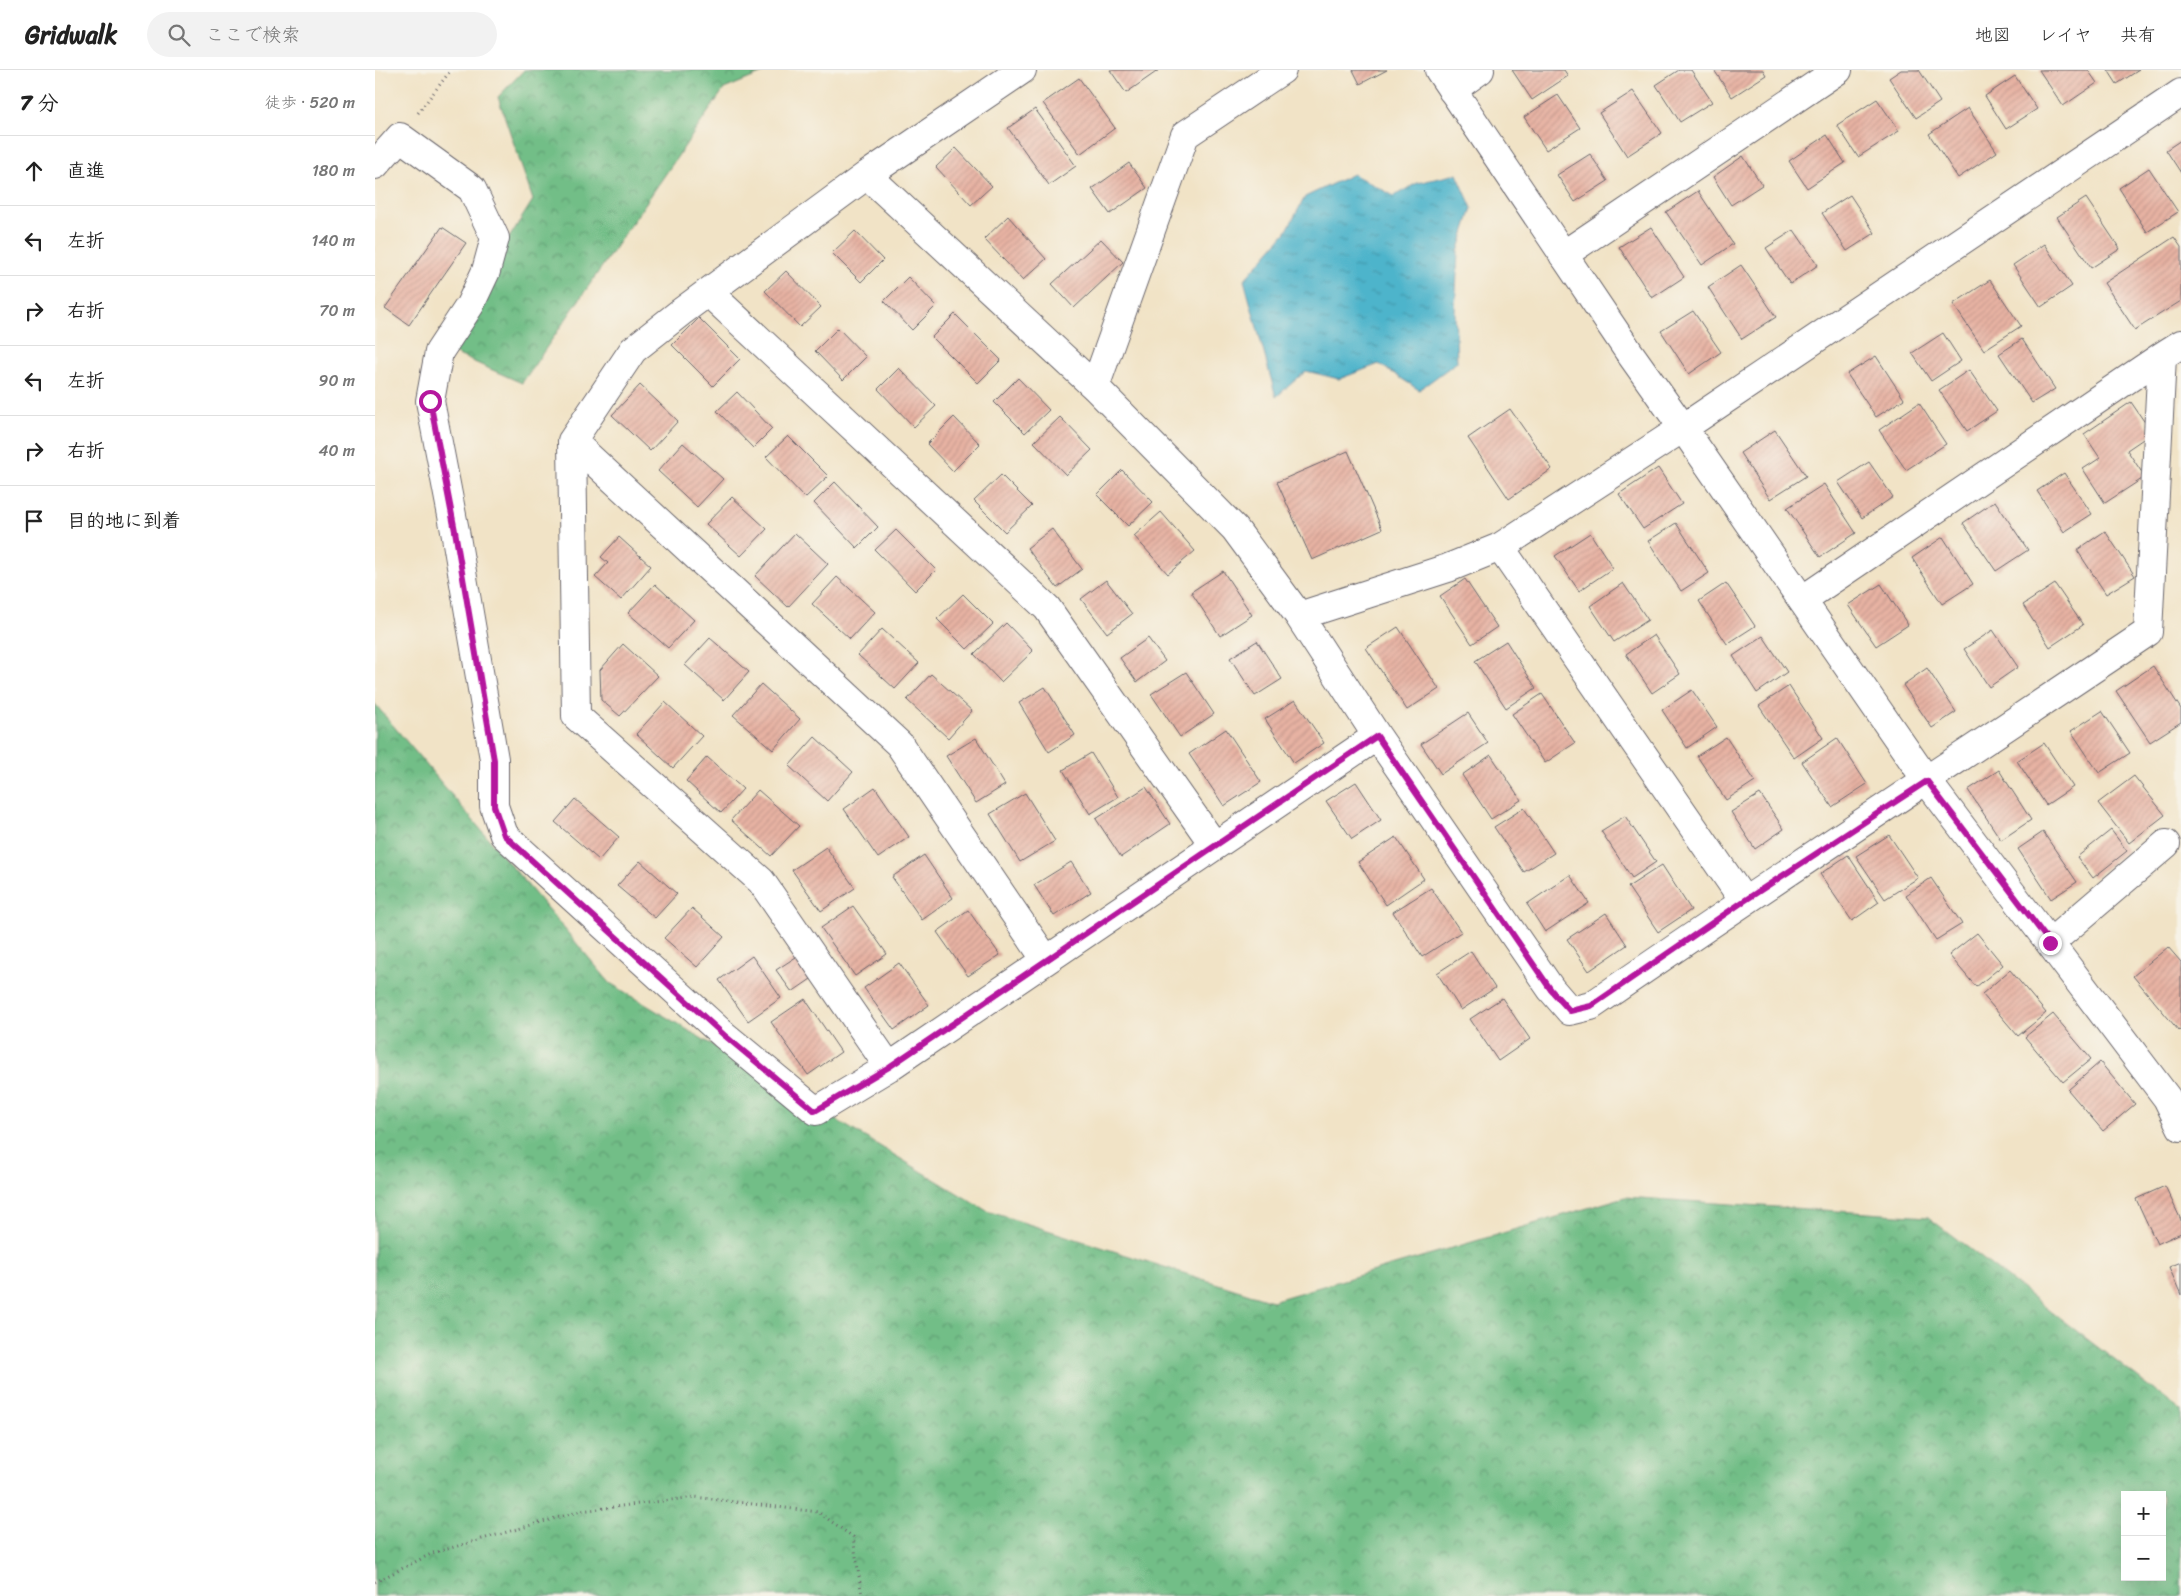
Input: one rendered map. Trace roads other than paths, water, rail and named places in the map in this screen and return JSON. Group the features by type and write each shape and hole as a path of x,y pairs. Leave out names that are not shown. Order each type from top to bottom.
{"street":[{"path":"889,1067 761,881 576,716 572,441 633,350 708,292 867,175 1022,70"},
{"path":"1095,387 1185,135 1282,70"},
{"path":"1479,70 1445,80 1563,256 1927,781 2050,943 2174,1093 2181,1127"},
{"path":"1563,256 1838,70"},
{"path":"1299,616 1448,568 1500,547 1683,428 2181,93"},
{"path":"375,165 400,137 471,189 495,238 486,271 470,305 439,352 430,401 455,531 494,760 494,806 504,835 724,1035 815,1111 889,1067 1377,736"},
{"path":"867,175 1095,387 1235,529 1299,616 1377,736 1551,990 1570,1011 1591,1006 1744,901 1927,781 2148,632 2172,350"},
{"path":"708,292 1047,608 1215,845"},
{"path":"1802,600 2172,350"},
{"path":"572,441 899,744 1046,960"},
{"path":"1500,547 1744,901"},
{"path":"2050,943 2166,844"}],"water":[{"path":"1353,174 1394,196 1417,183 1457,174 1472,208 1458,252 1455,312 1457,362 1419,390 1379,364 1339,379 1306,371 1276,397 1244,280 1286,232 1305,197"}]}
